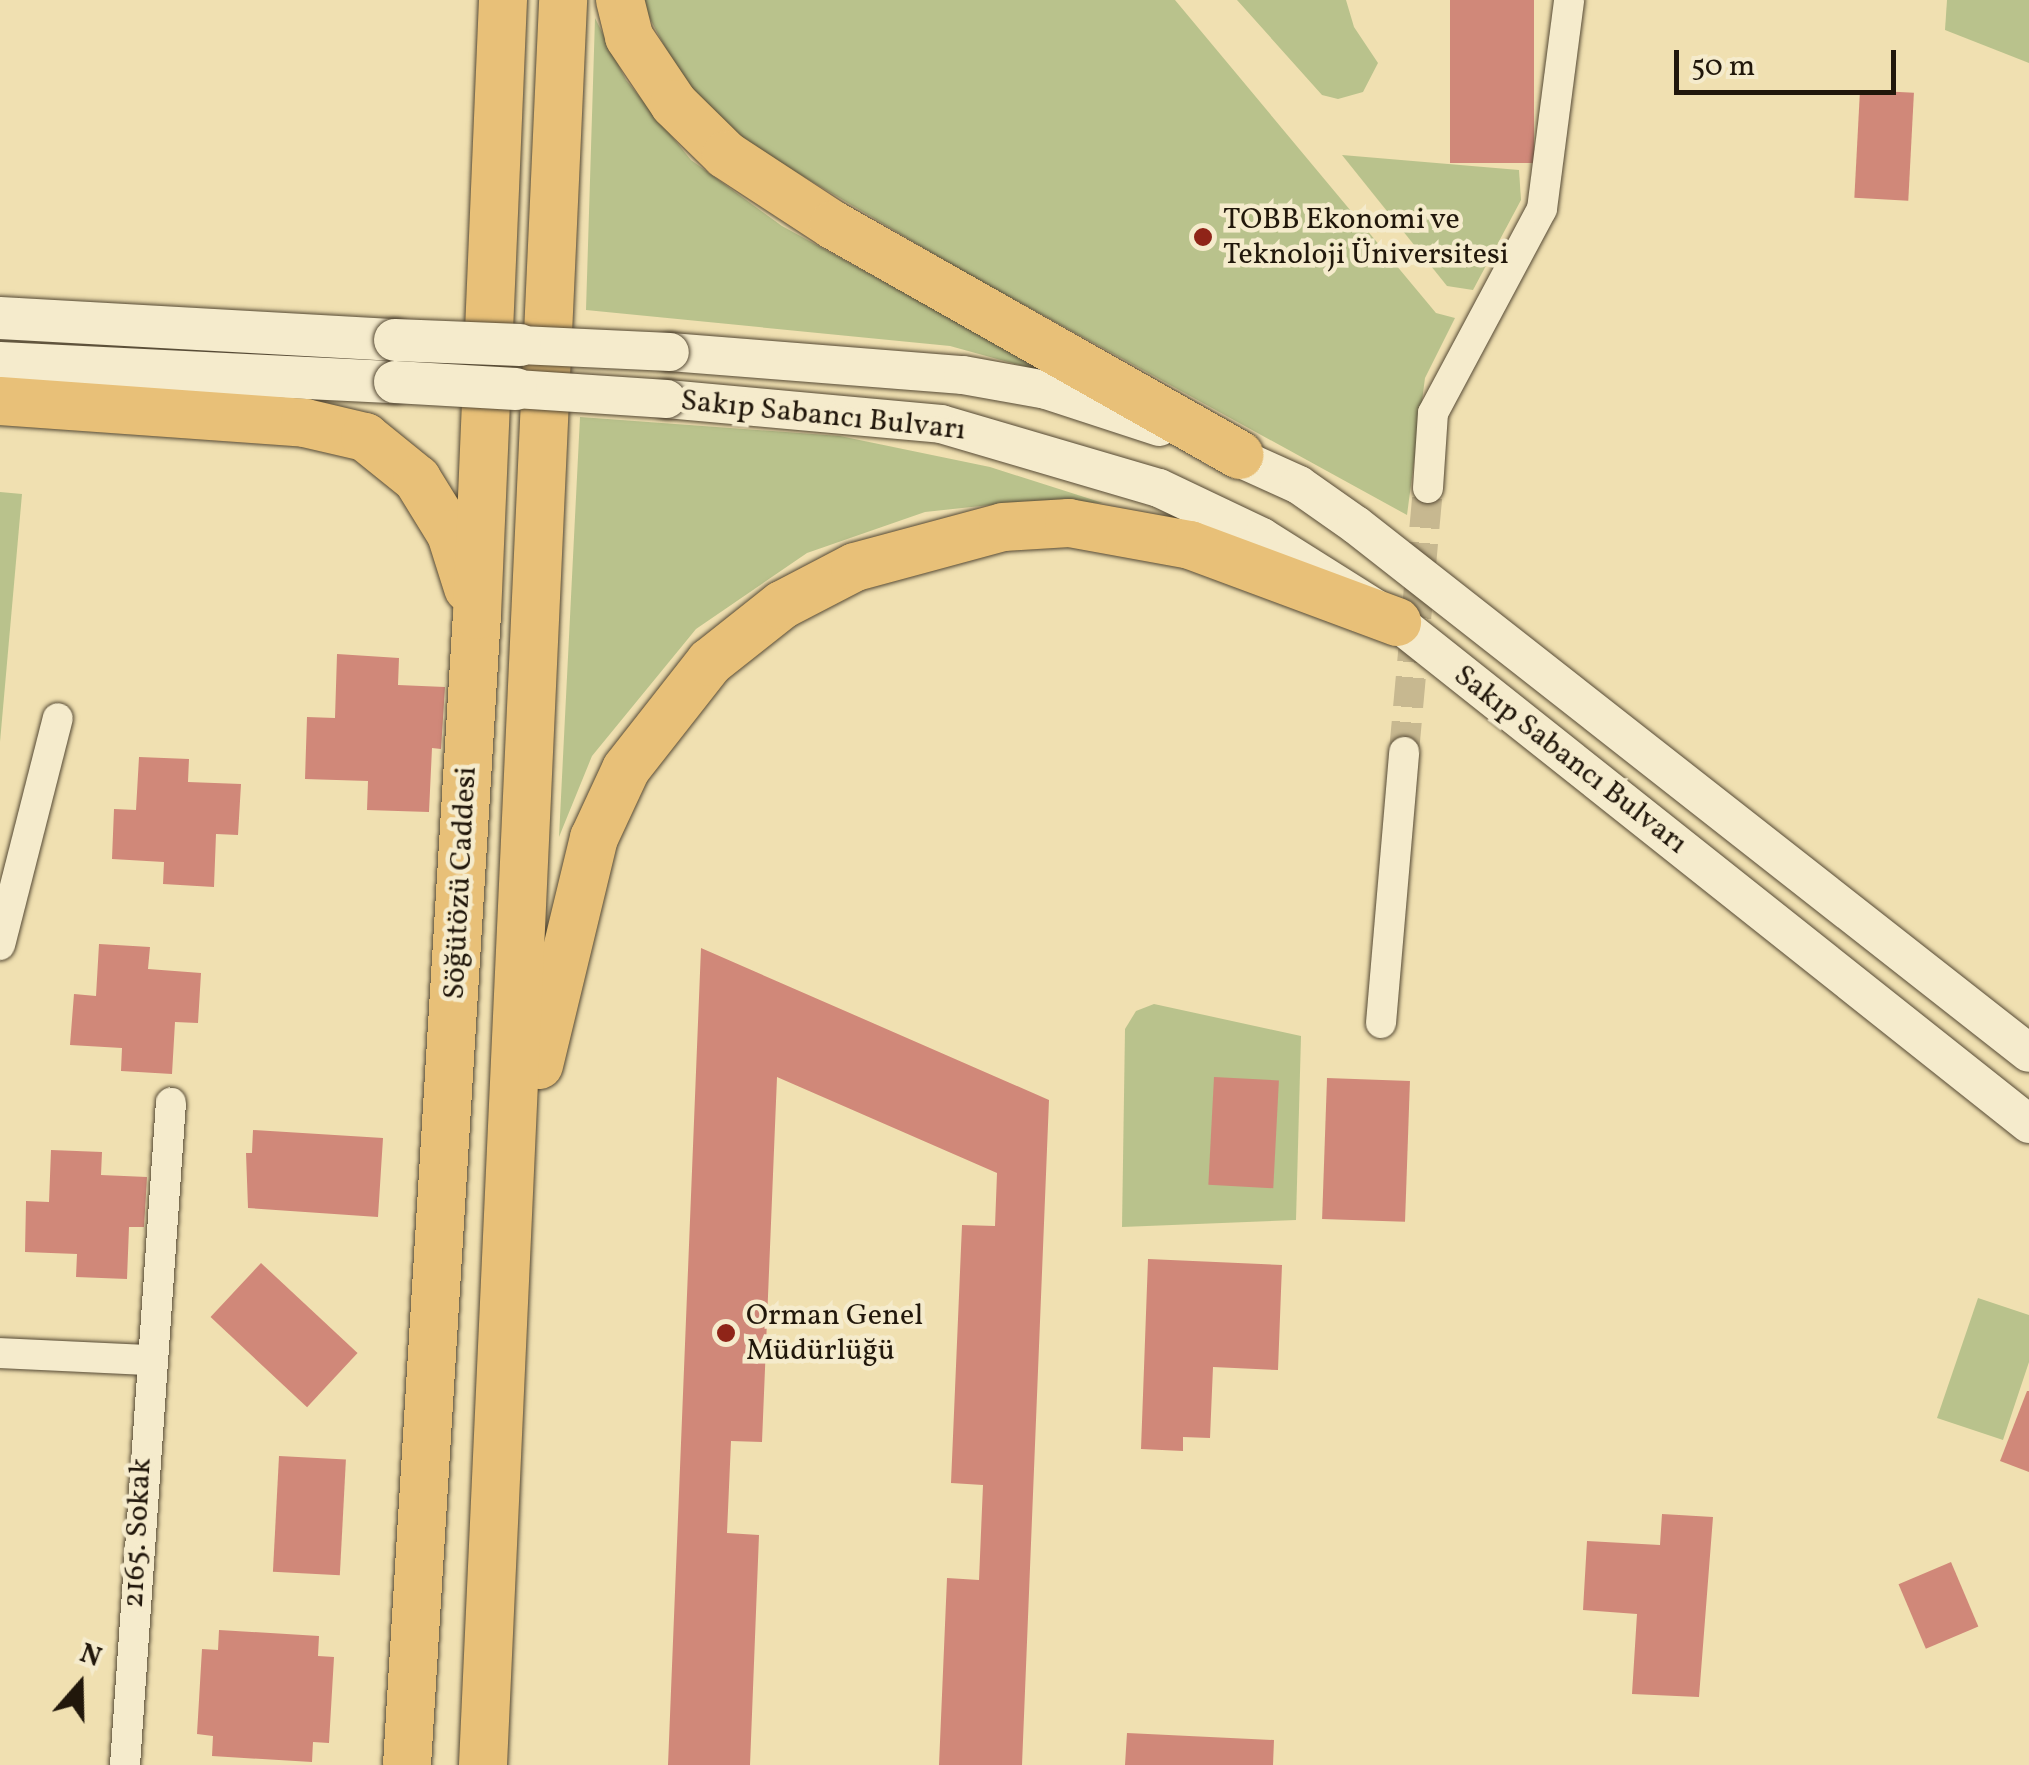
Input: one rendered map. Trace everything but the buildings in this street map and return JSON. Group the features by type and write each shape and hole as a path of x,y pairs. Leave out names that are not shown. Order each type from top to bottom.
{"main road":[{"name":"Söğütözü Caddesi","path":"406,1765 477,615 503,0"},
{"path":"482,1765 513,1176 563,0"},
{"path":"620,0 629,37 674,104 752,174 1239,455"},
{"name":"Sakıp Sabancı Bulvarı","path":"0,318 520,344"},
{"name":"Sakıp Sabancı Bulvarı","path":"0,363 516,389"},
{"path":"0,401 304,423 364,437 393,454 436,507 477,615"},
{"path":"513,1176 594,838 626,769 710,662 782,604 855,566 940,541 1003,527 1069,523 1190,544 1397,622"}],"street":[{"path":"1428,488 1433,414 1542,208 1569,0"},
{"name":"Sakıp Sabancı Bulvarı","path":"520,344 670,352 980,378 1046,390 1239,455 1356,525 2029,1054"},
{"name":"Sakıp Sabancı Bulvarı","path":"516,389 941,424 1159,488 1262,537 1397,622 2029,1124"},
{"path":"0,945 58,718"},
{"path":"1381,1023 1404,752"},
{"name":"2165. Sokak","path":"125,1765 148,1360 170,1103"},
{"path":"0,1354 148,1360"}],"green space":[{"name":"TOBB Ekonomi ve Teknoloji Üniversitesi","path":"640,0 1175,0 1436,313 1455,318 1425,378 1407,515 968,274 728,132 682,79"},
{"path":"1237,0 1346,0 1354,27 1378,63 1363,92 1338,99 1322,95"},
{"path":"1947,0 2029,0 2029,63 1945,30"},
{"path":"595,18 626,80 691,160 782,226 1052,374 950,346 586,310"},
{"path":"1342,155 1519,170 1521,200 1473,290 1447,286"},
{"path":"580,417 840,436 990,467 1103,503 1027,501 925,512 807,553 696,629 592,756 559,837"},
{"path":"0,492 22,494 0,742"},
{"path":"1154,1004 1301,1036 1296,1220 1122,1227 1125,1029 1136,1011"},
{"path":"1978,1298 2029,1315 2029,1362 2003,1440 1937,1418"}],"tunnel":[{"path":"1404,752 1428,488"}],"place":[{"name":"TOBB Ekonomi ve Teknoloji Üniversitesi","path":"1203,237"},
{"name":"Orman Genel Müdürlüğü","path":"726,1333"}]}
